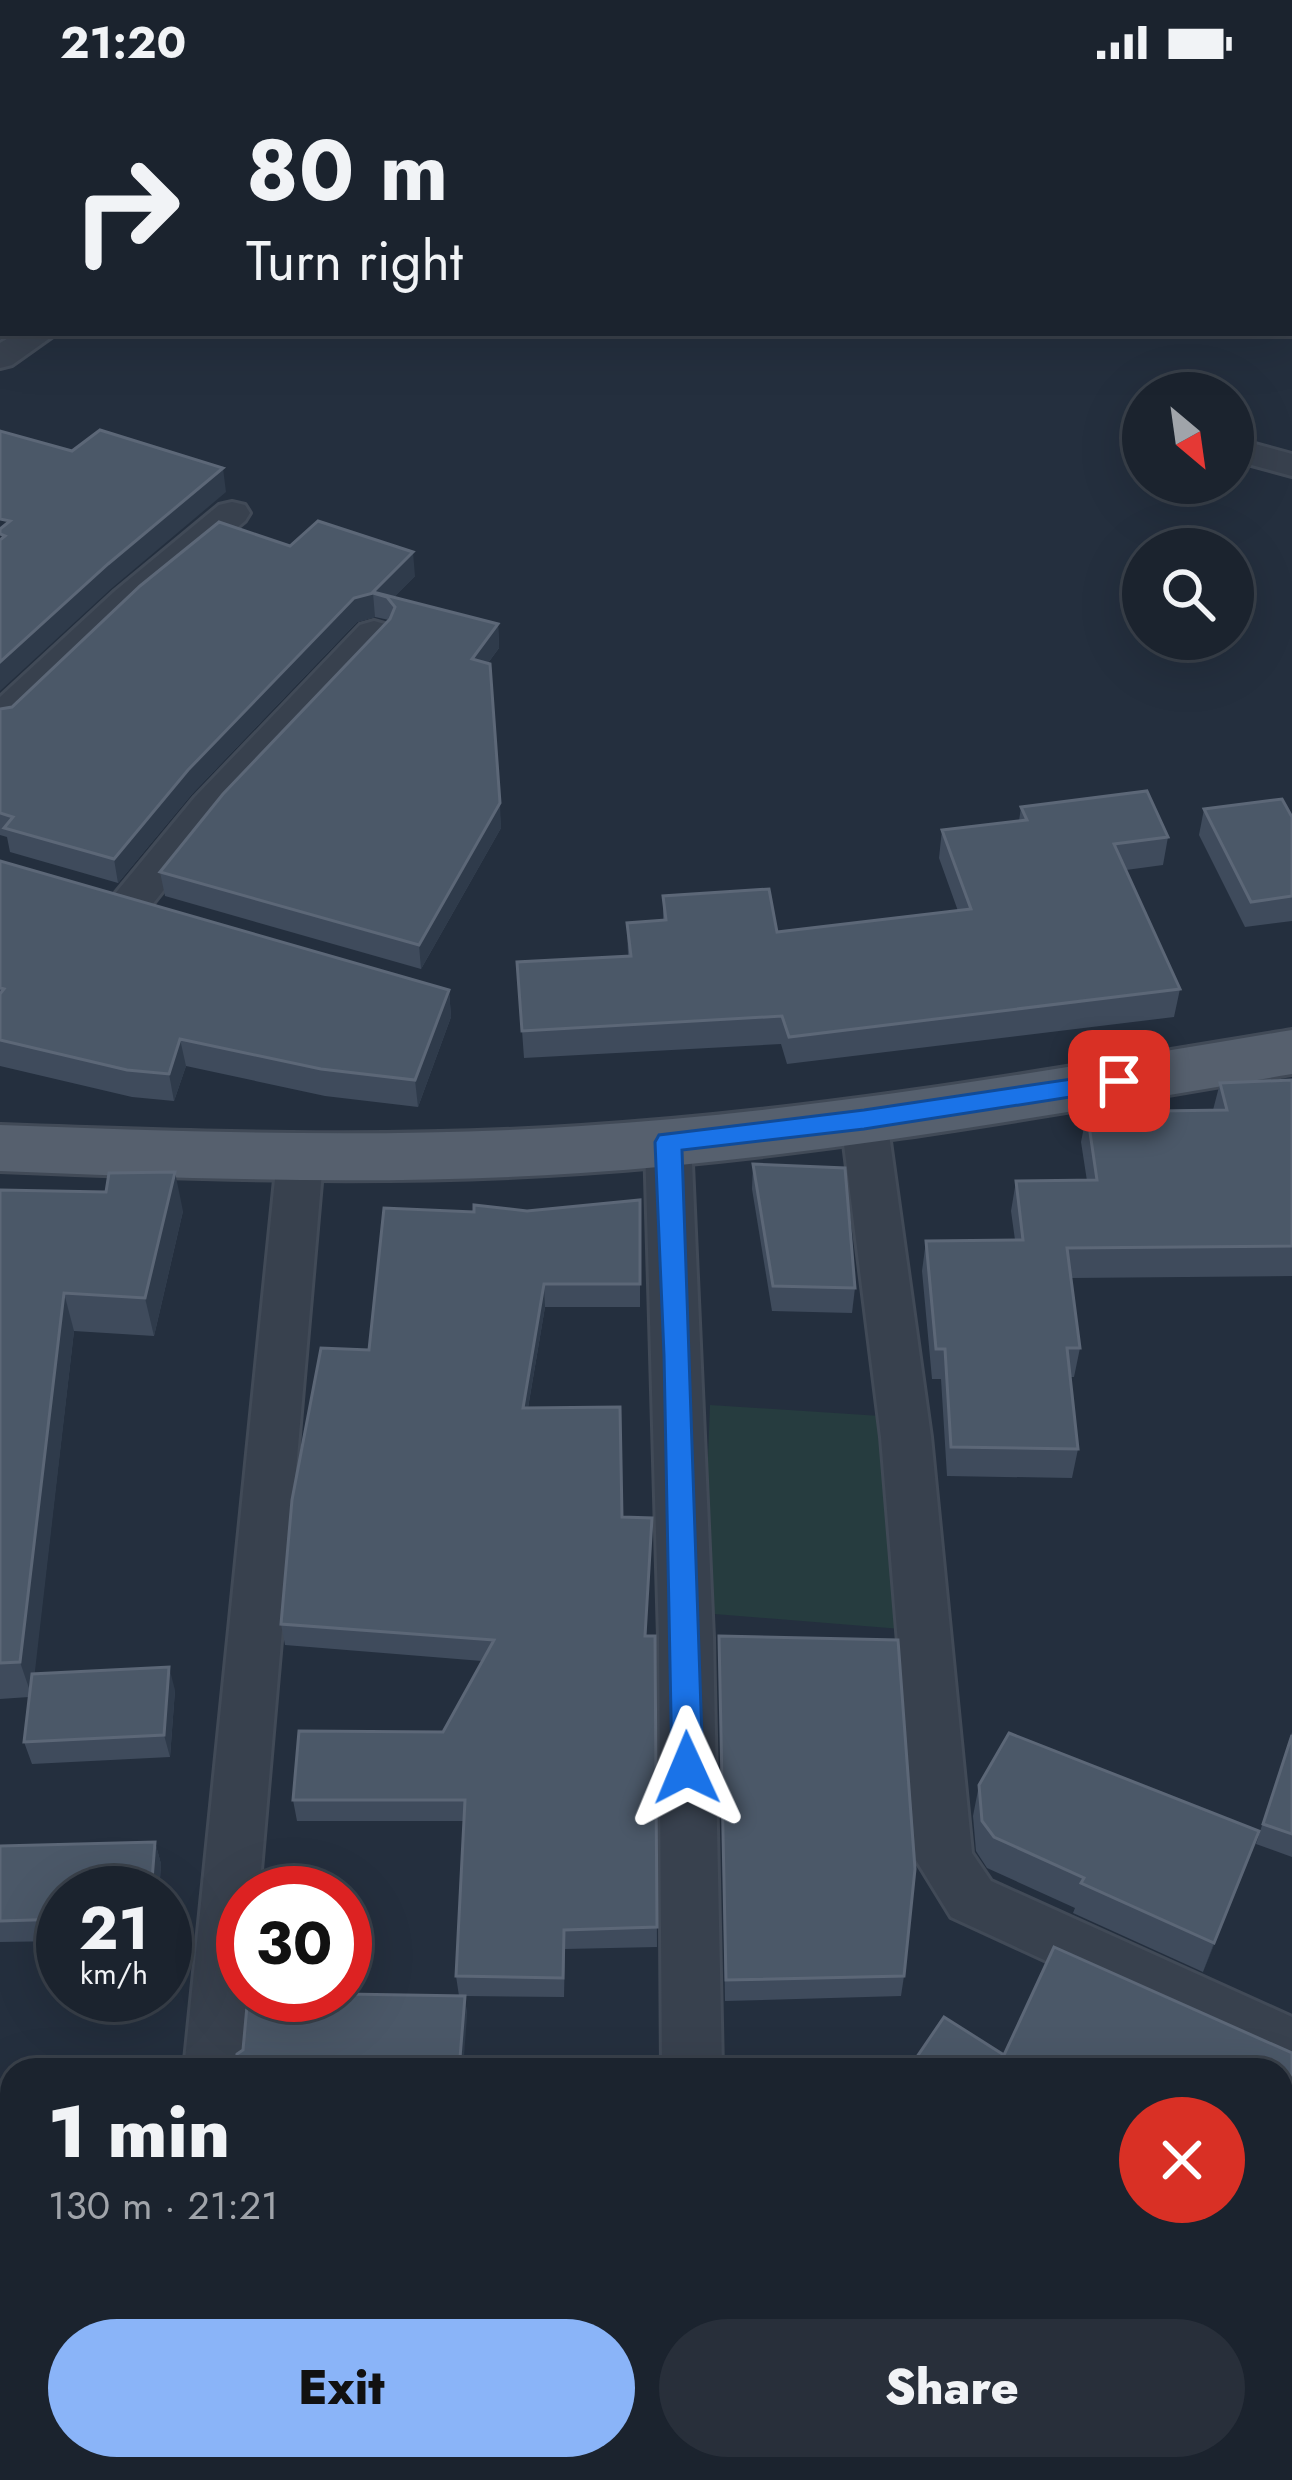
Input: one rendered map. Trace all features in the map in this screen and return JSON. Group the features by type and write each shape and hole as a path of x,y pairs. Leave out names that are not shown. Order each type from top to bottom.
{"main road":[{"path":"0,1148 300,1160 485,1155 668,1142 864,1120 1292,1052"}],"street":[{"path":"1254,455 1292,465"},
{"path":"0,719 112,614 232,513"},
{"path":"86,893 150,911 209,806 374,633"},
{"path":"864,1120 906,1437 944,1860 971,1899 1292,2046"},
{"path":"668,1142 686,1638 692,2058"},
{"path":"215,2058 300,1160"}],"green space":[{"path":"710,1405 911,1418 926,1631 702,1613"}],"building":[{"path":"100,430 223,468 0,662 0,540 5,536 0,529 10,521 0,519 0,431 72,451"},
{"path":"318,521 413,552 373,592 498,624 472,659 490,664 500,803 419,945 160,872 223,794 390,619 395,607 387,597 373,593 354,598 188,770 114,859 4,828 13,817 0,813 0,709 12,707 140,586 219,522 290,546"},
{"path":"1147,791 1168,837 1114,844 1180,989 789,1037 782,1016 522,1031 517,962 631,956 627,923 666,920 663,896 769,889 777,932 971,909 942,830 1027,820 1021,807"},
{"path":"1282,799 1292,817 1292,896 1251,902 1204,809"},
{"path":"0,861 449,990 415,1080 321,1069 180,1039 169,1074 127,1070 0,1040 4,989 0,988"},
{"path":"1292,1080 1292,1246 1067,1248 1080,1348 1067,1348 1078,1449 951,1447 945,1349 936,1349 926,1241 1023,1240 1016,1181 1097,1180 1087,1112 1227,1110 1220,1083"},
{"path":"753,1164 845,1168 855,1288 773,1286"},
{"path":"175,1172 145,1298 64,1293 20,1662 0,1663 0,1190 106,1192 109,1173"},
{"path":"640,1200 640,1284 544,1284 523,1408 620,1407 622,1517 652,1518 645,1636 655,1636 657,1927 564,1930 563,1978 456,1976 465,1800 293,1800 299,1731 443,1732 494,1640 281,1624 292,1500 321,1348 369,1350 384,1208 474,1212 474,1205 527,1211"},
{"path":"719,1636 898,1640 915,1869 904,1976 726,1980"},
{"path":"169,1667 164,1735 24,1742 32,1674"},
{"path":"1009,1733 1259,1831 1214,1943 1081,1883 1084,1878 994,1837 982,1821 979,1785"},
{"path":"1292,1735 1292,1834 1263,1824"},
{"path":"155,1842 153,1866 36,1866 36,1920 0,1921 0,1846"},
{"path":"1054,1947 1292,2053 1292,2058 916,2058 944,2017 1004,2055"},
{"path":"372,1994 465,1996 460,2058 236,2058 243,2050 246,2022 372,2022"}],"route":[{"path":"687,1768 668,1142 864,1120 1119,1081"}]}
